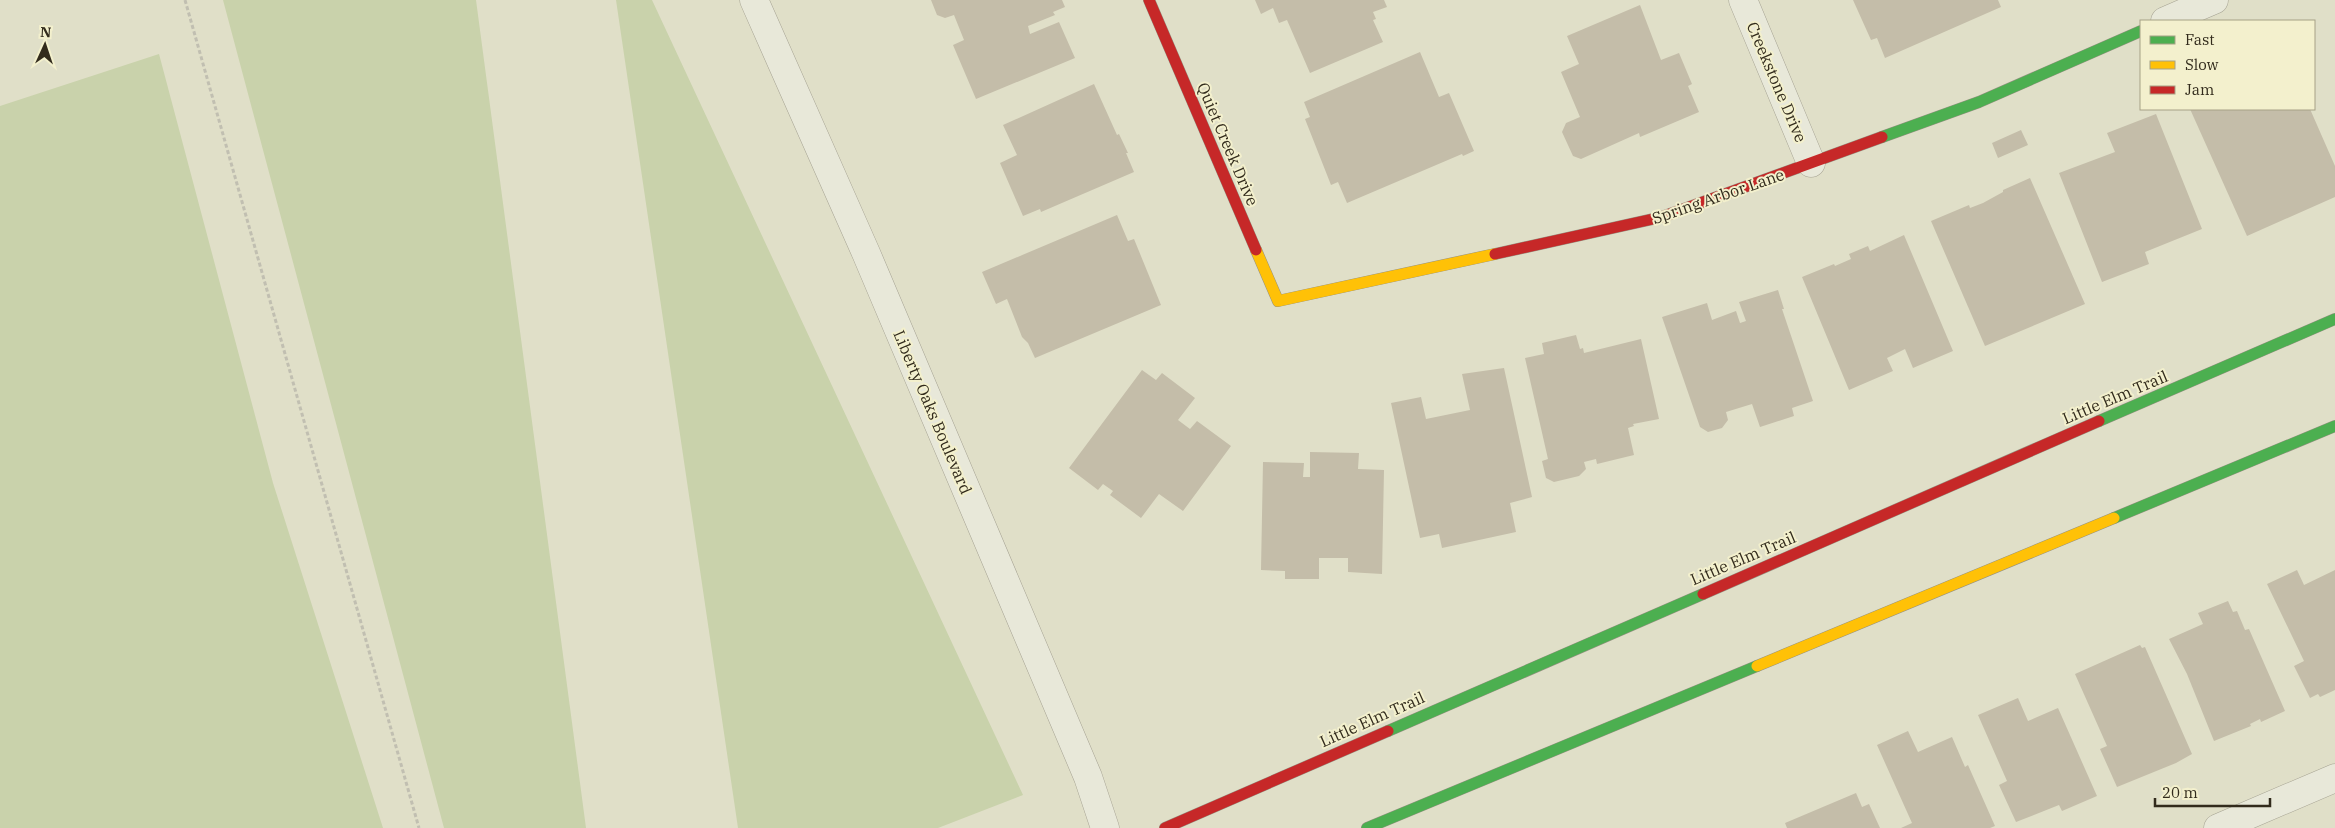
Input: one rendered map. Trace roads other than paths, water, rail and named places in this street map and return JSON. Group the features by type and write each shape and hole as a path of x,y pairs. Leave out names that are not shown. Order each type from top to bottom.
{"street":[{"name":"Liberty Oaks Boulevard","path":"754,0 870,262 1088,777 1105,828"},
{"name":"Quiet Creek Drive","path":"1149,0 1278,301"},
{"name":"Creekstone Drive","path":"1743,0 1811,163"},
{"path":"2167,20 2214,0"},
{"name":"Spring Arbor Lane","path":"1278,301 1662,218 1979,102 2140,32"},
{"name":"Little Elm Trail","path":"1165,828 2335,319"},
{"path":"1367,828 2335,426"},
{"path":"2218,828 2335,778"}]}
